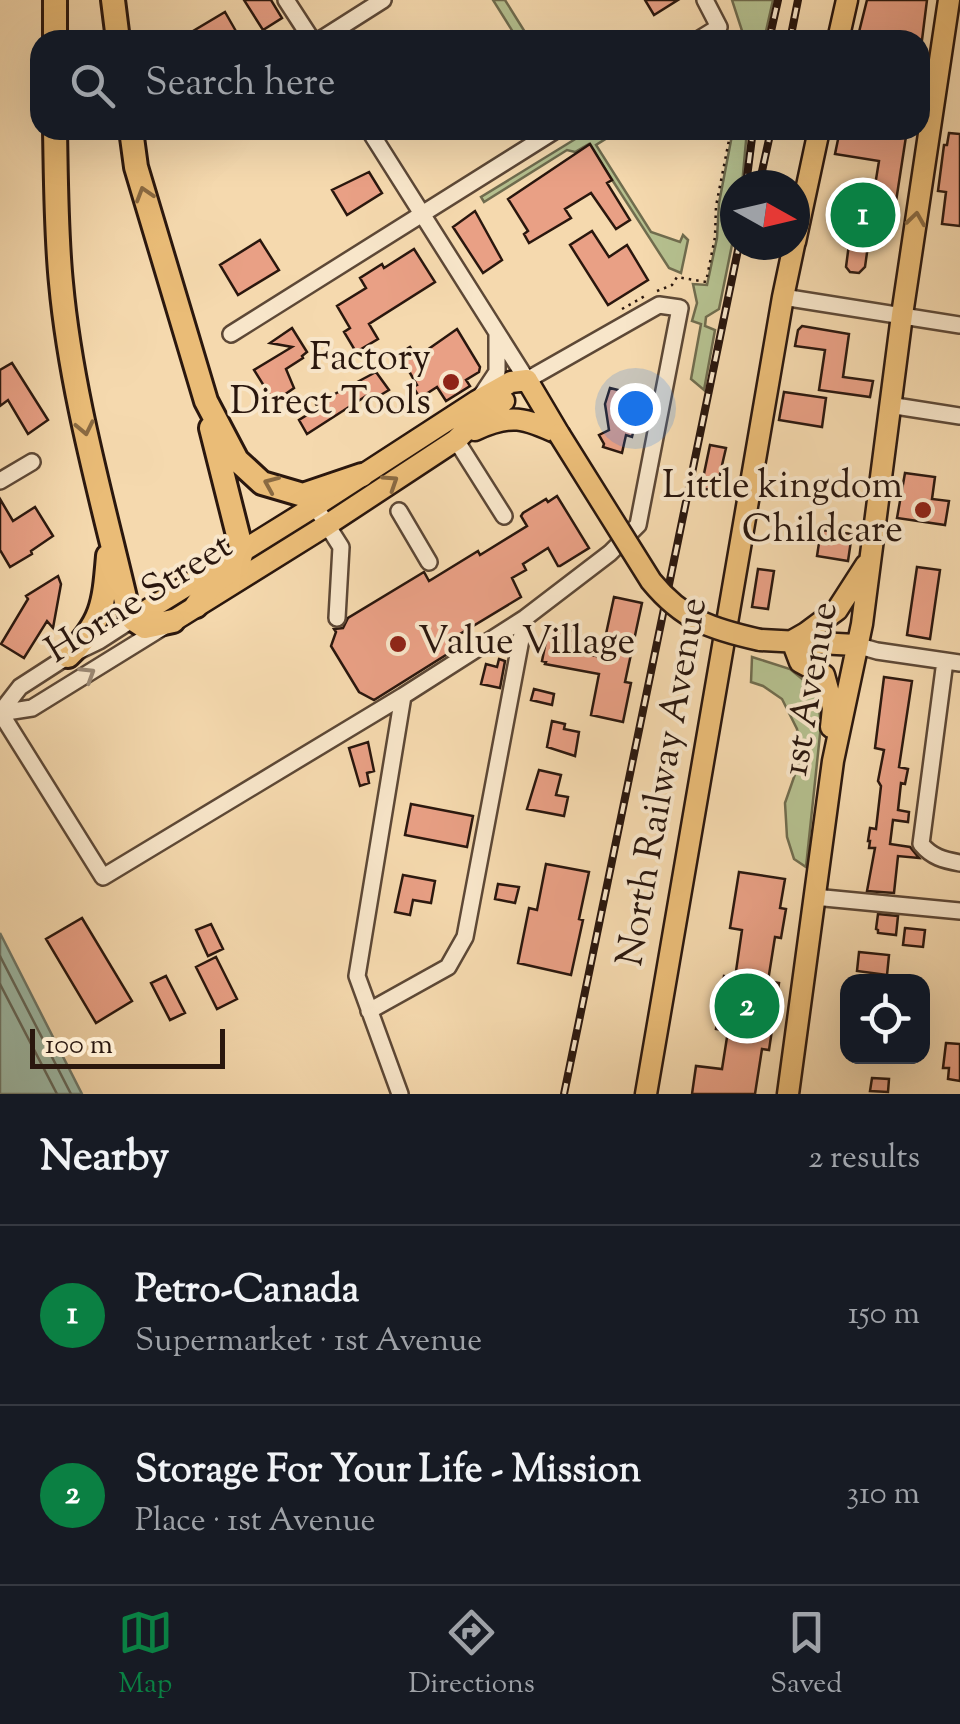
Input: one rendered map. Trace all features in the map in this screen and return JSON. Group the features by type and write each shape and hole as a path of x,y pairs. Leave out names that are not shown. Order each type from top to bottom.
{"highway":[{"path":"54,0 55,30"},
{"path":"113,0 117,30"},
{"path":"56,140 60,283 79,398 110,538 133,619 145,628 172,621"},
{"path":"132,140 136,168 206,401 242,551 238,566 212,584 196,606"},
{"path":"206,401 237,460 262,483 303,495 362,475"},
{"path":"68,656 98,619 105,593 110,538"}],"main road":[{"path":"840,30 847,0"},
{"name":"1st Avenue","path":"930,124 948,0"},
{"name":"North Railway Avenue","path":"810,173 817,140"},
{"name":"1st Avenue","path":"788,1094 833,761 862,624 928,140"},
{"name":"North Railway Avenue","path":"646,1094 791,260"},
{"path":"527,380 651,581 689,618 760,640 856,645"},
{"name":"Horne Street","path":"172,621 321,516 362,475 511,382 527,380"},
{"name":"Horne Street","path":"133,619 242,551 321,516 456,440 484,413 518,393 527,380"},
{"path":"456,440 497,420 534,422 559,434"},
{"path":"792,641 837,610 868,561"},
{"path":"792,641 800,662 824,674 833,708 833,761"}],"street":[{"path":"286,0 306,30"},
{"path":"336,30 383,0"},
{"path":"705,0 719,27"},
{"path":"718,0 719,27"},
{"path":"714,30 719,27"},
{"path":"376,140 527,380"},
{"path":"230,334 540,140"},
{"path":"783,297 960,325"},
{"name":"Horne Street","path":"525,618 610,553 638,525 680,308 659,305 527,380"},
{"path":"478,401 496,372 497,333"},
{"path":"890,406 960,416"},
{"path":"456,440 504,516"},
{"path":"0,481 32,462"},
{"path":"399,510 428,562"},
{"path":"321,516 340,546 336,618"},
{"path":"0,712 103,877 525,618"},
{"path":"369,1012 448,967 465,937 525,618"},
{"name":"Horne Street","path":"0,712 20,687 133,619"},
{"name":"Horne Street","path":"0,712 32,708 172,621"},
{"path":"856,645 953,662 921,844 930,855 960,863"},
{"path":"400,1094 358,976 403,696"},
{"path":"814,897 960,911"}],"path":[{"path":"625,307 672,285 677,277 706,282 729,140"}],"green space":[{"path":"493,0 505,0 524,30 512,30"},
{"path":"732,0 773,0 766,30 742,30"},
{"path":"574,140 604,140 596,145 651,232 680,242 683,235 688,240 681,273 669,268 589,144 575,152 567,150 484,202 481,197"},
{"path":"731,140 746,140 743,170 725,170"},
{"path":"720,198 720,260 729,260 719,309 706,317 705,326 715,330 704,390 691,379 701,324 692,321 697,303 693,284 707,285"},
{"path":"752,657 790,669 817,691 821,725 806,867 794,859 787,837 785,803 801,757 797,729 782,699 751,682"}],"water":[{"path":"0,933 82,1094 0,1094"}],"building":[{"path":"244,0 271,0 282,18 263,30"},
{"path":"645,0 678,0 654,15"},
{"path":"867,0 927,0 923,30 860,30"},
{"path":"225,12 235,30 195,30"},
{"path":"949,133 960,134 960,226 942,224 946,192 938,191"},
{"path":"838,140 905,140 895,208 872,204 879,161 835,154"},
{"path":"590,144 612,180 607,183 630,220 616,229 591,193 565,209 571,218 529,243 524,234 528,231 508,199"},
{"path":"369,172 382,193 347,215 332,190"},
{"path":"849,204 879,208 876,225 871,224 865,267 859,273 846,267 852,221 847,220"},
{"path":"475,211 502,260 483,273 453,227"},
{"path":"592,231 609,257 627,245 648,280 608,305 570,245"},
{"path":"260,240 279,270 238,295 220,265"},
{"path":"414,249 435,282 369,324 378,339 356,352 344,332 350,328 337,306 366,288 360,278"},
{"path":"802,326 849,334 843,377 873,381 870,397 819,390 825,350 795,346"},
{"path":"292,328 307,352 286,369 294,388 274,402 254,370 292,347 270,343"},
{"path":"457,329 480,367 479,372 466,380 470,386 446,401 437,387 420,398 399,354 410,347 417,357"},
{"path":"12,363 48,420 28,434 8,400 0,406 0,370"},
{"path":"376,372 389,390 369,402 366,396 307,434 299,420 318,408 316,404"},
{"path":"610,388 642,396 632,437 626,435 622,453 603,447 599,435 609,430 605,404"},
{"path":"784,392 826,398 822,427 779,420"},
{"path":"710,445 726,448 716,491 701,488"},
{"name":"Little kingdom Childcare","path":"905,473 935,477 932,499 949,501 945,525 897,518"},
{"path":"557,496 589,548 558,566 548,548 523,564 526,570 512,578 521,597 460,634 465,643 374,700 359,692 331,646 334,629 343,628 348,618 424,572 429,581 478,551 480,555 527,526 523,513"},
{"path":"0,499 13,521 35,507 53,536 10,567 0,550"},
{"path":"821,530 852,534 848,561 817,556"},
{"path":"917,567 940,570 930,639 907,635"},
{"path":"758,569 774,571 768,609 752,607"},
{"path":"58,576 61,584 53,628 47,621 24,658 1,644 28,599 26,596"},
{"path":"614,597 642,603 625,682 631,683 623,722 591,715 599,674 542,661 548,631 553,629 575,631 572,651 601,657"},
{"path":"499,659 505,661 500,688 481,684 486,664 497,667"},
{"path":"884,677 912,681 899,767 908,769 905,784 901,783 898,810 909,812 908,822 893,820 890,844 910,847 919,858 898,856 894,893 867,891 875,848 869,848 868,841 870,828 876,829 884,750 875,748"},
{"path":"534,689 554,694 552,705 531,700"},
{"path":"552,721 579,732 575,756 547,747"},
{"path":"368,742 374,771 367,773 369,783 360,786 349,748"},
{"path":"539,770 561,775 556,795 568,797 564,816 527,809"},
{"path":"411,804 473,816 467,847 405,835"},
{"path":"546,864 589,872 571,975 518,963 529,908 537,910"},
{"path":"739,872 785,879 780,908 786,909 781,938 775,937 768,981 779,983 769,1050 762,1049 755,1094 692,1094 696,1066 722,1069 728,1031 716,1029 724,976 735,978 742,930 730,928"},
{"path":"403,875 435,881 431,903 413,900 410,915 395,912"},
{"path":"498,884 519,887 515,903 495,899"},
{"path":"878,914 898,916 896,935 878,933"},
{"path":"82,918 132,1001 96,1023 46,939"},
{"path":"211,924 223,949 208,956 196,930"},
{"path":"905,928 925,930 923,947 903,945"},
{"path":"859,952 889,955 887,974 857,971"},
{"path":"216,957 237,999 217,1009 196,967"},
{"path":"166,976 185,1013 170,1020 151,983"},
{"path":"946,1043 960,1044 960,1081 948,1079 949,1068 943,1068"},
{"path":"872,1078 889,1079 888,1092 870,1091"}],"railway":[{"path":"771,30 778,0"},
{"path":"792,30 798,0"},
{"path":"748,170 752,140"},
{"path":"762,170 769,140"},
{"path":"564,1094 736,260"}],"place":[{"name":"Petro-Canada","path":"863,215"},
{"name":"Factory Direct Tools","path":"451,382"},
{"name":"Little kingdom Childcare","path":"923,510"},
{"name":"Value Village","path":"398,644"},
{"name":"Storage For Your Life - Mission","path":"747,1006"}]}
